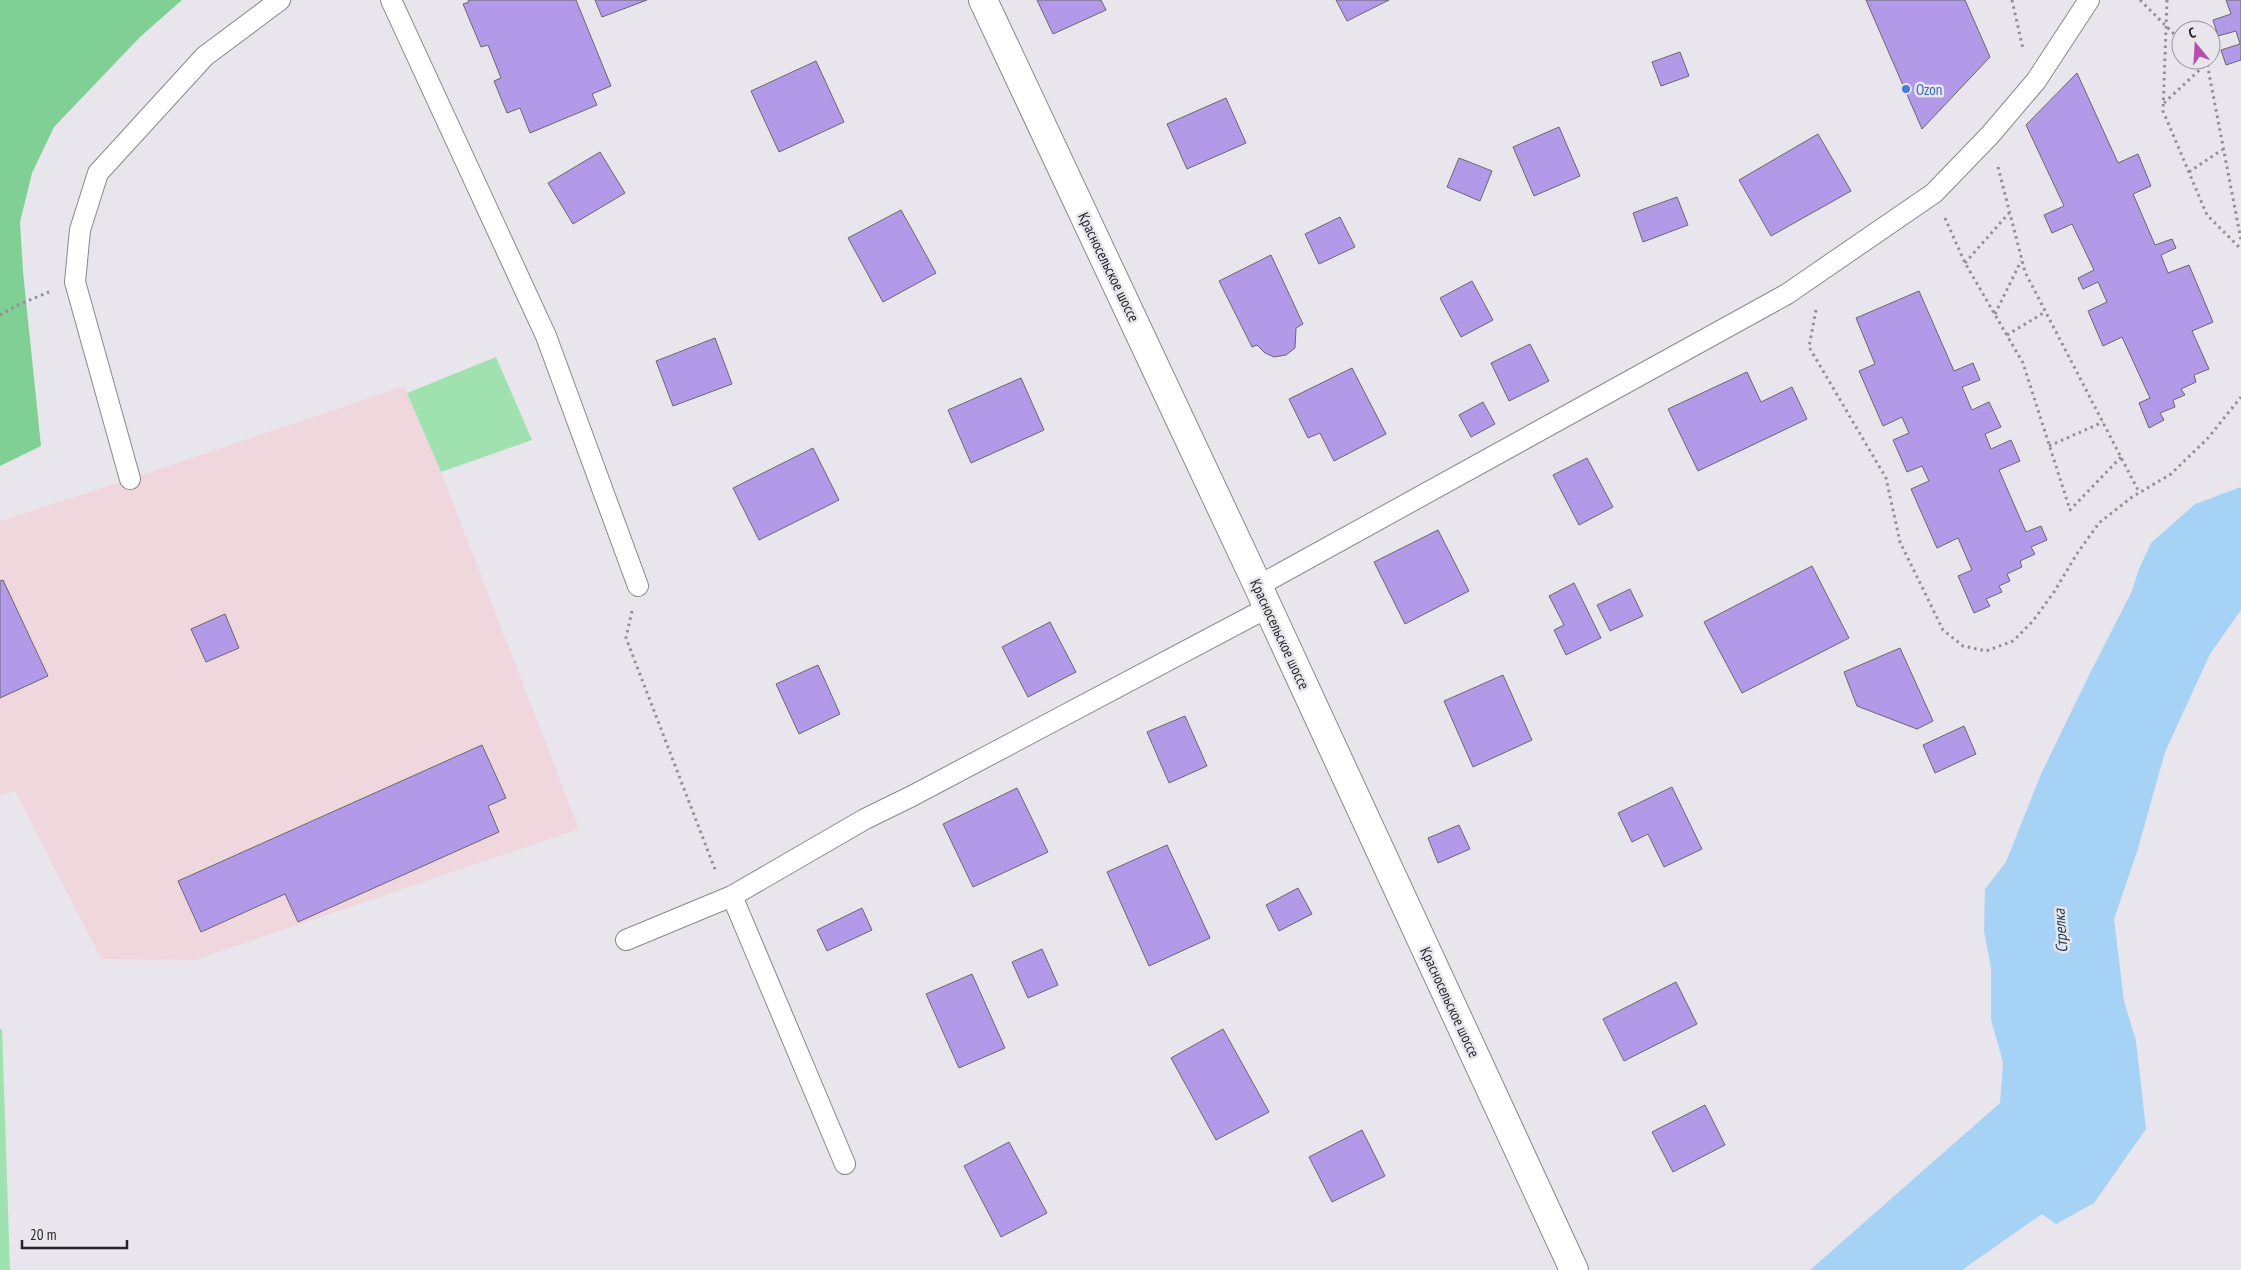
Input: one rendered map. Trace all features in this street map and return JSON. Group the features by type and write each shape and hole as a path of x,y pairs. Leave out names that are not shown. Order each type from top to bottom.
{"main road":[{"name":"Красносельское шоссе","path":"983,0 1263,597 1574,1270"}],"lane":[{"path":"130,479 75,282 80,230 98,173 205,56 280,0"},
{"path":"391,0 546,336 638,586"},
{"path":"626,940 732,896 865,818 912,796 1263,597 1787,294 1934,194 1990,135 2036,81 2088,0"},
{"path":"732,896 845,1164"}],"path":[{"path":"2012,0 2027,65 2036,81"},
{"path":"2140,0 2171,32"},
{"path":"2167,0 2163,111 2207,216 2241,249"},
{"path":"2163,103 2197,70"},
{"path":"2207,70 2241,240"},
{"path":"1990,135 2025,272 2139,493"},
{"path":"2189,172 2224,149"},
{"path":"1934,194 1965,264 2023,363 2070,510 2121,457"},
{"path":"1965,264 2009,213"},
{"path":"1994,314 2022,260"},
{"path":"1813,276 1817,304 1809,347 1886,478 1900,542 1942,630 1963,646 1986,651 2013,641 2033,621 2054,592 2098,523 2139,493 2171,474 2208,438 2241,397"},
{"path":"0,315 18,305 75,282"},
{"path":"2007,335 2045,312"},
{"path":"2049,446 2102,422"},
{"path":"638,586 626,638 718,876 732,896"}],"shaded area":[{"path":"404,386 441,472 579,829 195,960 101,959 15,791 0,796 0,521"}],"green space":[{"path":"0,0 182,0 140,37 54,127 32,173 20,222 23,272 41,446 0,466"},
{"path":"496,357 532,440 441,472 407,393"},
{"path":"0,1029 2,1029 10,1270 0,1270"}],"water":[{"name":"Стрелка","path":"2241,487 2241,610 2210,654 2165,752 2137,852 2114,919 2124,1001 2136,1041 2146,1129 2094,1203 2056,1224 2042,1214 1962,1270 1810,1270 2000,1103 2003,1062 1991,1020 1991,968 1984,931 1985,889 2006,862 2041,774 2131,593 2151,543 2195,504"}],"building":[{"path":"468,0 576,0 611,86 592,94 597,105 530,133 520,108 507,113 494,81 501,78 488,45 481,47 463,4 469,2"},
{"path":"595,0 647,0 602,17"},
{"path":"1037,0 1101,0 1106,10 1053,34"},
{"path":"1336,0 1389,0 1347,21"},
{"path":"1866,0 1965,0 1990,57 1922,129"},
{"path":"2226,0 2241,0 2241,60 2226,65 2221,50 2240,44 2236,31 2221,35 2221,20 2213,20 2231,14"},
{"path":"1680,52 1689,76 1661,86 1652,62"},
{"path":"816,61 844,122 779,152 751,91"},
{"path":"2077,73 2118,163 2138,154 2151,186 2133,194 2155,245 2172,239 2176,248 2161,255 2168,273 2189,265 2213,322 2192,331 2209,369 2194,375 2196,382 2181,389 2185,395 2173,400 2175,407 2160,413 2164,420 2149,428 2139,403 2150,398 2122,337 2103,346 2088,311 2107,302 2098,282 2083,289 2078,278 2094,270 2072,224 2052,233 2044,215 2064,206 2026,125"},
{"path":"1226,98 1246,143 1187,169 1167,124"},
{"path":"1559,127 1580,176 1534,196 1513,147"},
{"path":"1818,134 1851,191 1771,236 1739,180"},
{"path":"600,152 625,193 573,224 548,183"},
{"path":"1459,158 1492,171 1480,201 1447,187"},
{"path":"1677,197 1688,225 1643,242 1633,213"},
{"path":"901,210 936,273 883,302 848,238"},
{"path":"1340,217 1355,247 1319,264 1305,234"},
{"path":"1271,255 1303,324 1296,328 1295,348 1286,355 1274,357 1265,353 1257,345 1252,347 1219,281"},
{"path":"1472,281 1493,320 1461,337 1440,298"},
{"path":"1919,291 1954,371 1973,363 1980,380 1962,387 1972,410 1989,402 2001,427 1985,434 1991,449 2011,440 2020,461 1999,470 2026,532 2041,526 2047,540 2031,547 2035,554 2020,561 2022,567 2007,574 2010,581 1999,586 2002,592 1986,599 1990,606 1974,613 1958,576 1972,570 1958,538 1937,548 1911,489 1929,481 1922,466 1907,472 1893,440 1909,433 1902,417 1883,426 1859,371 1875,364 1856,318"},
{"path":"715,338 732,384 673,406 656,361"},
{"path":"1530,344 1549,381 1509,401 1491,363"},
{"path":"1352,368 1386,434 1334,461 1320,433 1308,438 1289,399"},
{"path":"1747,372 1761,402 1792,387 1807,419 1698,471 1668,409"},
{"path":"1021,378 1044,430 971,463 948,410"},
{"path":"1483,402 1495,424 1471,437 1459,415"},
{"path":"813,448 839,500 759,540 733,488"},
{"path":"1587,458 1613,507 1579,525 1553,475"},
{"path":"1438,530 1469,591 1405,624 1374,562"},
{"path":"1812,566 1849,638 1742,693 1704,622"},
{"path":"3,580 48,676 0,698 0,581"},
{"path":"1574,583 1601,638 1566,655 1554,630 1564,625 1549,596"},
{"path":"1630,589 1643,616 1610,631 1597,605"},
{"path":"225,614 239,648 206,662 191,629"},
{"path":"1050,622 1076,672 1028,697 1002,647"},
{"path":"1900,648 1933,721 1917,729 1857,706 1844,672"},
{"path":"818,665 840,714 799,734 776,684"},
{"path":"1503,675 1532,740 1473,767 1444,701"},
{"path":"1185,716 1207,766 1169,783 1147,732"},
{"path":"1964,726 1976,754 1935,773 1923,745"},
{"path":"482,745 506,798 488,806 499,832 298,922 285,894 201,932 178,881"},
{"path":"1672,787 1702,849 1664,867 1648,834 1632,842 1618,813"},
{"path":"1017,788 1048,852 973,887 943,824"},
{"path":"1459,825 1470,849 1438,863 1428,838"},
{"path":"1167,845 1210,938 1149,966 1107,872"},
{"path":"1298,888 1312,914 1279,931 1266,905"},
{"path":"862,908 872,930 827,951 817,930"},
{"path":"1042,949 1058,985 1028,998 1012,962"},
{"path":"972,974 1005,1048 959,1068 926,994"},
{"path":"1676,982 1697,1024 1624,1061 1603,1019"},
{"path":"1223,1029 1269,1112 1216,1140 1171,1058"},
{"path":"1705,1105 1725,1145 1673,1172 1652,1132"},
{"path":"1362,1130 1385,1176 1332,1202 1309,1157"},
{"path":"1009,1142 1047,1213 1001,1237 964,1166"}],"place":[{"name":"Ozon","path":"1906,89"}]}
